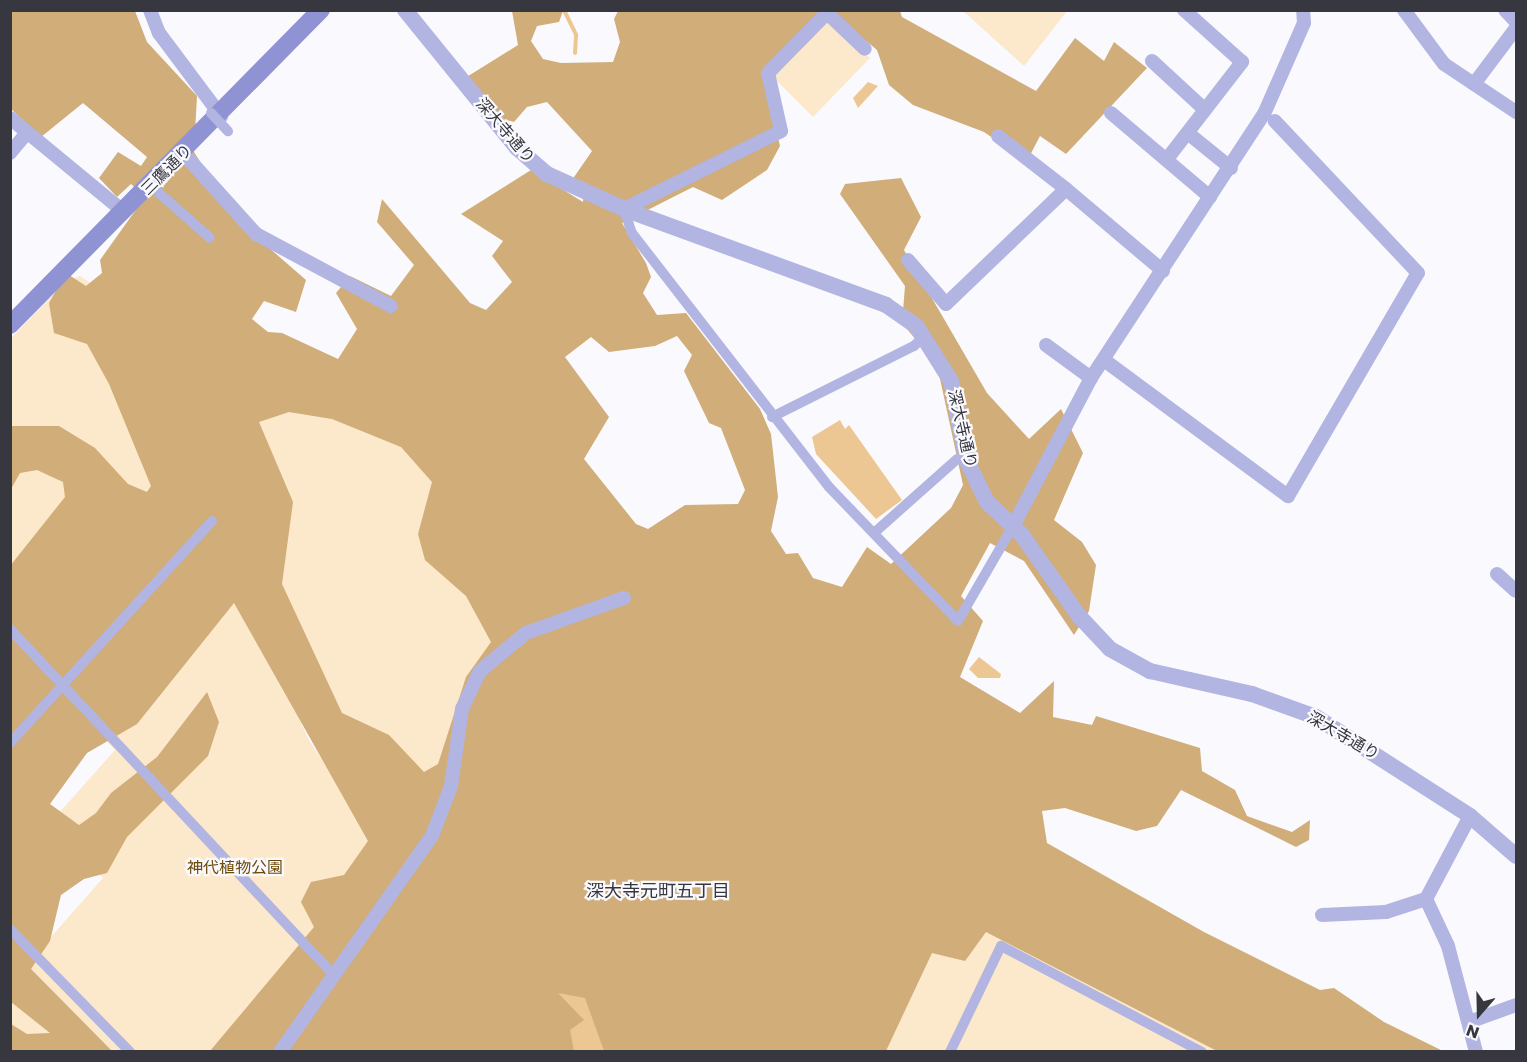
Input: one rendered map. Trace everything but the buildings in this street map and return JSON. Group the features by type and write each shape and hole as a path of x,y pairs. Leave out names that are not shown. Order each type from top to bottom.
{"main road":[{"name":"三鷹通り","path":"10,325 220,120 321,10"}],"street":[{"path":"150,10 159,33 220,120"},
{"name":"深大寺通り","path":"405,10 530,161 624,209 886,305 924,336 951,381 976,481 987,502 1013,526 1088,627 1124,659 1166,676 1252,693 1316,717 1470,816 1516,856"},
{"path":"1167,159 1189,134 1204,110 1242,62 1184,10"},
{"path":"865,49 827,13 768,73 781,131 624,209 632,233 772,417 874,533 958,621 1013,526 1091,378 1231,168 1264,114 1304,23 1304,10"},
{"path":"1404,10 1421,40 1474,84 1516,112"},
{"path":"1505,10 1516,22"},
{"path":"1474,84 1516,28"},
{"path":"1152,61 1204,110"},
{"path":"1111,113 1210,197"},
{"path":"10,118 124,212"},
{"path":"1104,360 1288,496 1418,273 1275,121"},
{"path":"10,153 27,133"},
{"path":"1189,134 1231,168"},
{"path":"998,136 1066,189 1163,271"},
{"path":"184,154 256,234 392,306"},
{"path":"908,260 946,304 1066,189"},
{"path":"158,192 210,238"},
{"path":"772,417 914,346 924,336"},
{"path":"1046,345 1091,378"},
{"path":"874,533 957,459"},
{"path":"10,743 212,521"},
{"path":"1497,574 1516,591"},
{"path":"280,1052 335,976 439,822 451,786 462,709 480,671 526,633 624,598"},
{"path":"10,629 335,976"},
{"path":"1322,915 1386,912 1426,899 1470,816"},
{"path":"1426,899 1448,946 1476,1052"},
{"path":"10,929 130,1052"},
{"path":"950,1052 1001,946 1202,1052"},
{"path":"1469,1022 1516,1005"}],"green space":[{"path":"963,10 1068,10 1024,66 963,11"},
{"path":"826,20 870,58 813,117 773,77"},
{"name":"神代植物公園","path":"80,276 92,284 310,742 396,868 269,1051 11,1051 11,915 42,947 103,878 50,823 115,750 85,719 11,776 11,338 65,282"},
{"path":"155,321 364,381 582,660 1424,1051 286,1051 419,865 368,802"}],"shaded area":[{"path":"11,11 135,11 147,42 197,96 194,152 237,220 306,280 296,312 264,301 252,319 268,332 282,333 338,359 357,329 336,293 350,276 391,296 414,265 377,222 382,199 470,303 486,310 512,282 492,256 503,241 461,214 531,170 583,202 584,185 572,180 592,151 547,102 527,107 514,122 496,117 465,78 518,45 512,11 563,11 559,22 537,26 531,41 543,59 561,63 613,62 620,42 614,19 618,11 822,11 763,77 780,146 767,170 722,200 693,187 622,223 646,263 651,277 643,293 657,315 686,313 760,409 771,434 778,497 771,531 786,554 798,553 813,578 842,587 867,547 891,564 951,508 963,485 937,365 902,323 905,286 840,194 845,184 901,178 921,217 904,250 987,393 1029,439 1061,409 1083,453 1054,520 1082,542 1096,565 1089,611 1074,635 1024,561 990,543 961,596 983,621 960,677 1020,713 1054,681 1053,717 1092,725 1096,716 1200,748 1202,771 1235,790 1247,816 1292,832 1310,820 1309,840 1296,847 1181,790 1157,826 1136,831 1065,808 1042,811 1047,843 1204,932 1320,990 1334,988 1384,1022 1443,1051 1217,1051 986,932 965,961 932,953 886,1051 210,1051 314,927 301,902 311,882 344,875 368,841 234,603 137,724 87,753 50,804 79,825 96,813 111,793 157,757 207,692 219,722 208,756 127,837 107,873 84,879 61,895 50,941 31,969 112,1051 11,1051 11,1024 27,1034 50,1033 11,1002 10,566 65,497 63,482 37,470 20,473 11,489 11,426 59,426 95,448 128,484 147,492 151,486 109,384 87,344 54,333 49,303 66,273 86,286 102,273 100,260 145,197 131,184 117,197 99,178 118,152 141,166 147,157 83,103 41,137 11,109","holes":["677,336 692,355 684,371 709,423 721,428 745,490 738,504 685,505 648,529 636,524 584,459 609,417 565,357 591,337 609,352 655,346","289,412 332,419 401,447 432,482 418,534 425,560 466,596 491,642 466,677 438,764 424,772 389,735 342,713 282,584 293,502 259,422"]},
{"path":"831,11 900,11 902,17 1036,91 1075,38 1104,61 1114,42 1147,68 1066,154 1040,136 1027,161 984,132 913,105 889,85 877,50"},
{"path":"868,82 878,86 858,108 853,98"},
{"path":"840,420 845,429 849,425 902,500 876,519 816,454 812,437"},
{"path":"979,657 1001,674 1000,678 978,678 969,669"},
{"path":"558,993 585,998 604,1051 574,1051 570,1030 584,1020"}],"waterway":[{"path":"564,10 576,35 575,53"}],"district":[{"name":"深大寺元町五丁目","path":"658,891"}]}
